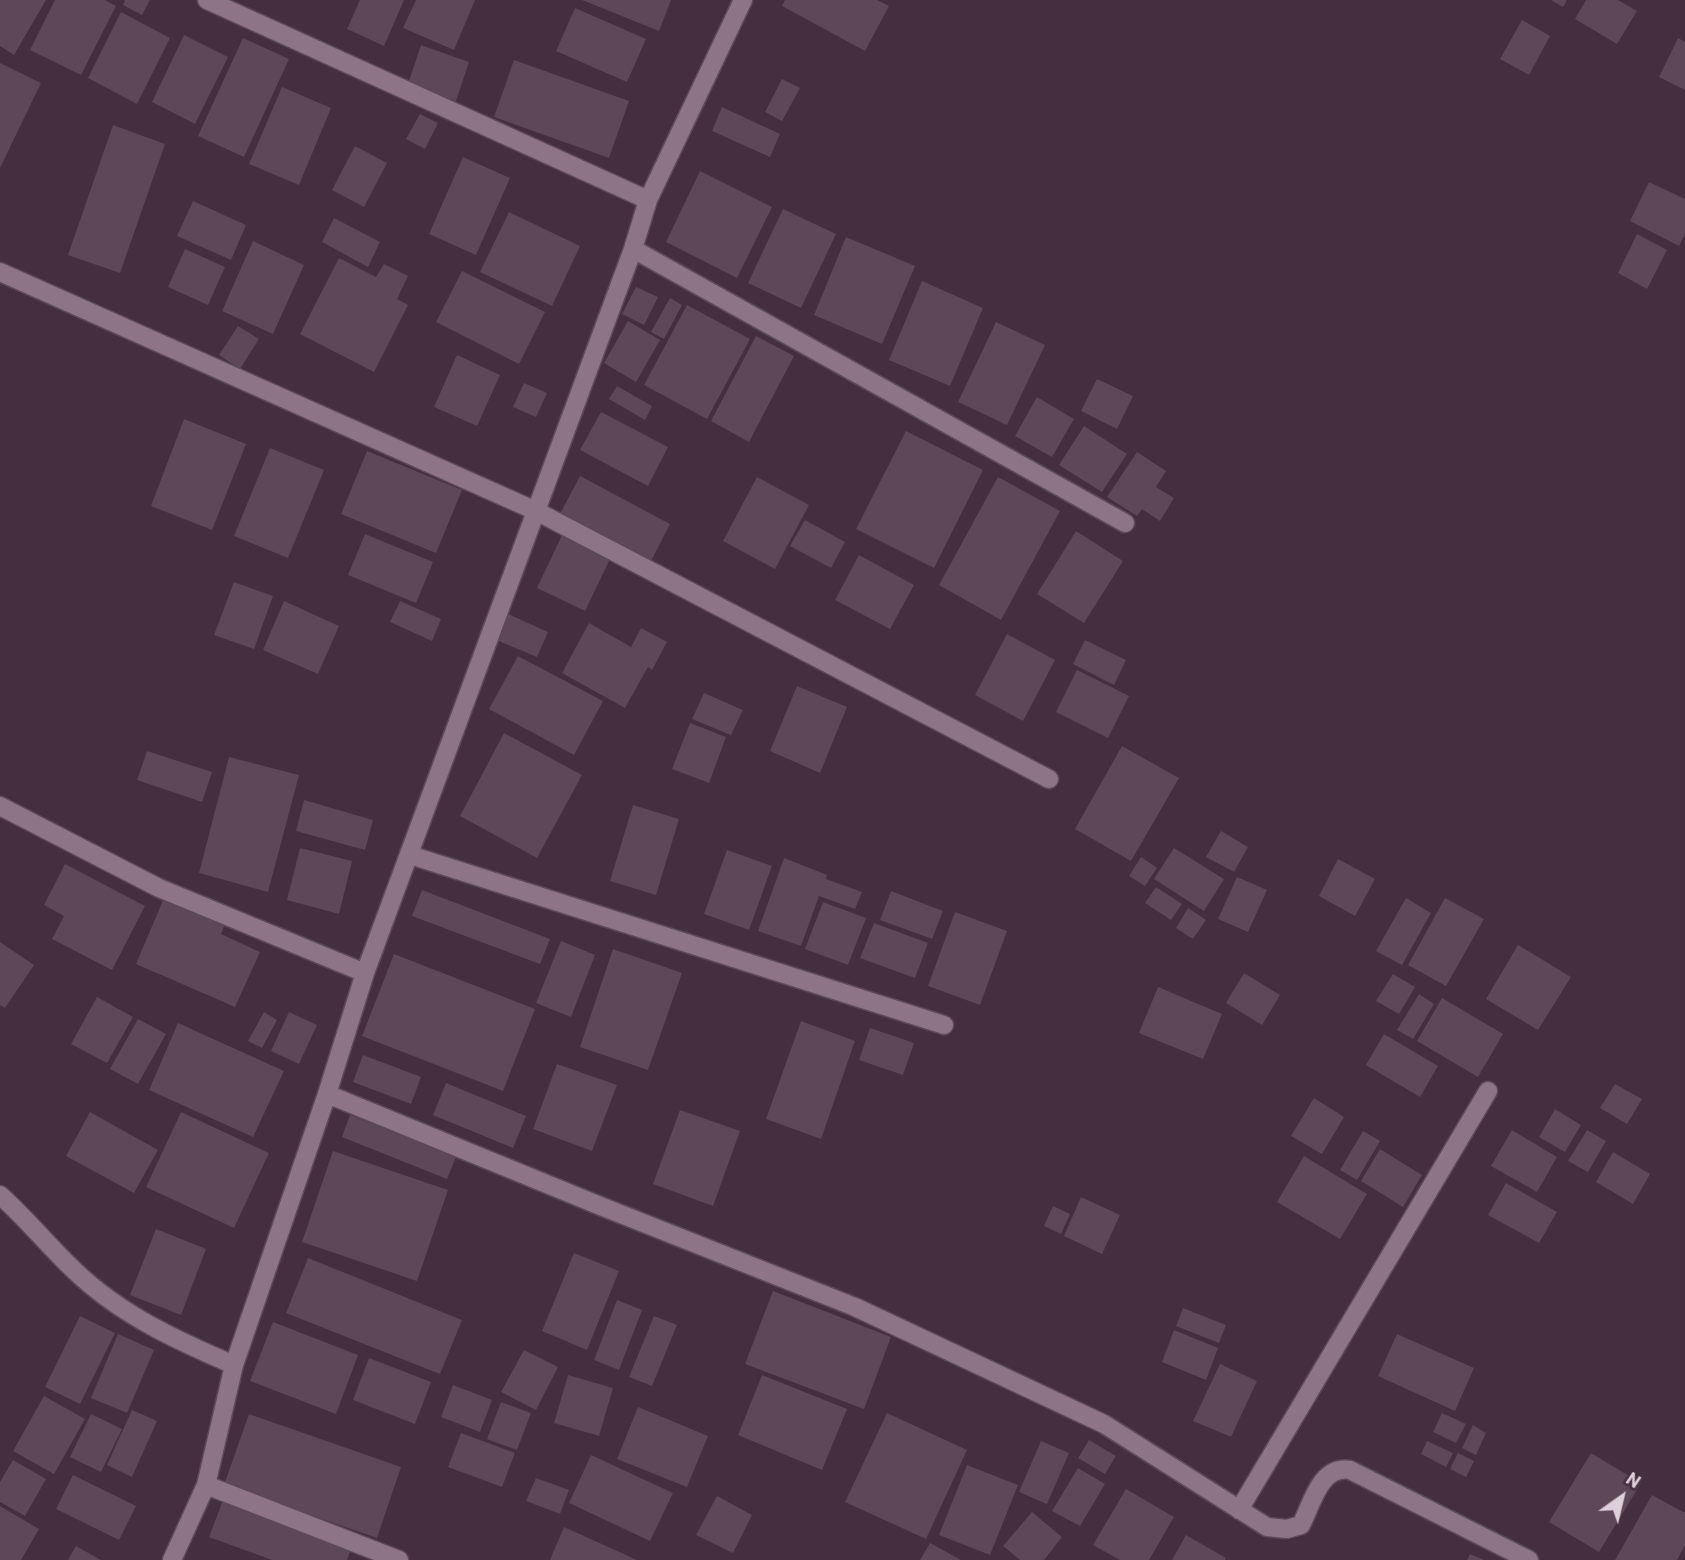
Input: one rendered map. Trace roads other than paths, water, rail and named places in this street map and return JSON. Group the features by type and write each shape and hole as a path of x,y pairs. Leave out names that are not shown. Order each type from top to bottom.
{"street":[{"path":"207,0 648,200"},
{"path":"172,1560 206,1485 234,1365 327,1094 365,973 633,249 648,200 743,0"},
{"path":"633,249 1125,523"},
{"path":"0,272 536,511 1049,779"},
{"path":"0,806 159,888 365,973"},
{"path":"410,855 944,1025"},
{"path":"1239,1510 1488,1091"},
{"path":"327,1094 855,1307 1104,1423 1267,1527 1287,1529 1301,1525 1327,1474 1341,1469 1350,1470 1530,1560"},
{"path":"0,1195 78,1274 131,1314 181,1342 234,1365"},
{"path":"206,1485 399,1560"}]}
